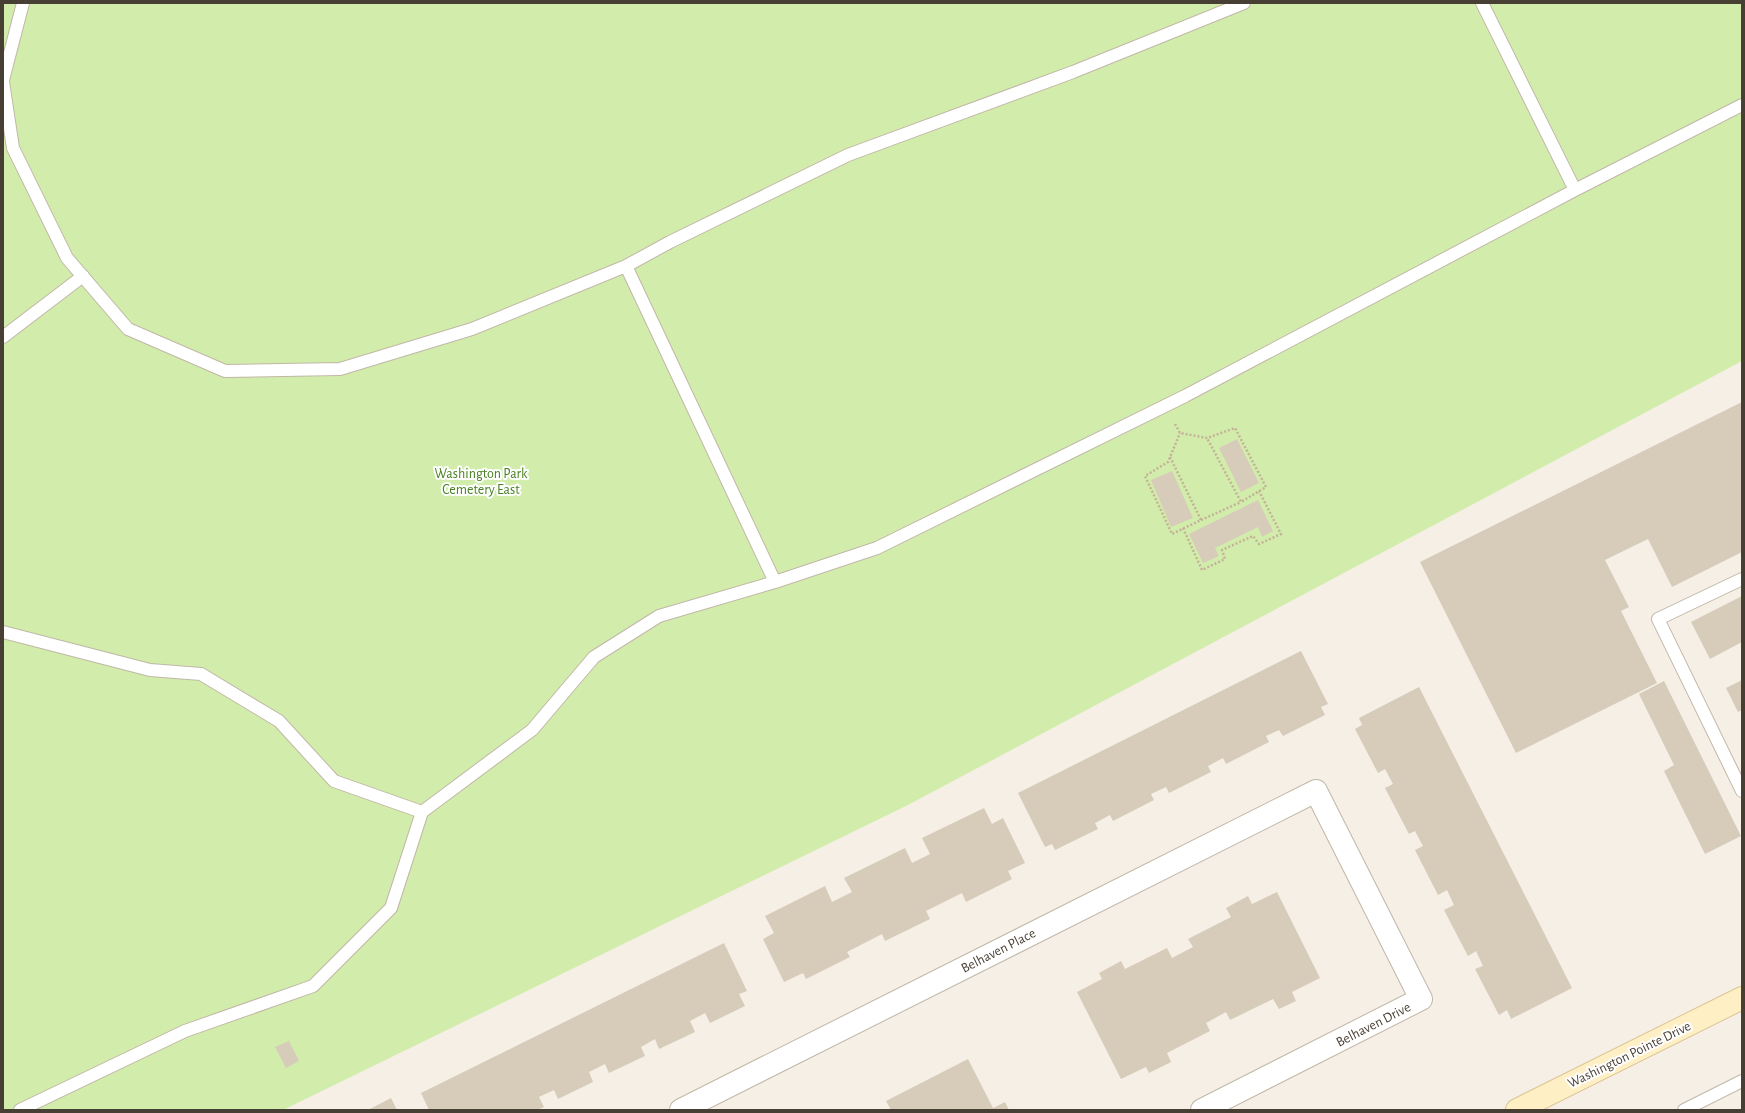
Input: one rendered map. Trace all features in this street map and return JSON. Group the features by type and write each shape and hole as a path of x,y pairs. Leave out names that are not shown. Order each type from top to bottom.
{"street":[{"name":"Belhaven Place","path":"681,1110 1316,791"},
{"name":"Belhaven Drive","path":"1202,1110 1421,999 1316,791"},
{"name":"Washington Pointe Drive","path":"1517,1110 1542,1104 1742,998"}],"lane":[{"path":"23,3 3,81 13,148 67,258 128,329 225,371 340,369 472,329 626,266 670,242 848,155 1073,72 1244,3"},
{"path":"1482,3 1575,190"},
{"path":"20,1110 185,1031 313,986 391,908 422,812 532,730 594,657 659,616 775,582 877,548 1166,405 1575,190 1742,105"},
{"path":"626,266 775,582"},
{"path":"3,337 83,276"},
{"path":"1742,579 1658,619 1742,791"},
{"path":"3,632 150,670 201,674 279,721 334,782 422,812"},
{"path":"1684,1110 1742,1080"}],"path":[{"path":"1166,405 1180,433 1168,462 1145,476 1172,534 1241,502 1266,487 1235,428 1207,438 1180,433"},
{"path":"1207,438 1241,502"},
{"path":"1170,457 1201,520"},
{"path":"1183,528 1202,570 1225,559 1222,550 1228,547 1253,536 1259,544 1281,534 1259,491"}],"green space":[{"name":"Washington Park Cemetery East","path":"3,3 1742,3 1742,361 908,805 283,1110 3,1110"}],"building":[{"path":"1742,402 1742,552 1672,587 1648,539 1605,560 1629,607 1621,611 1657,683 1516,753 1420,562"},
{"path":"1237,439 1259,483 1241,492 1219,448"},
{"path":"1172,471 1193,518 1171,527 1151,480"},
{"path":"1258,500 1273,531 1262,537 1258,527 1215,548 1219,556 1203,563 1189,534"},
{"path":"1742,596 1742,642 1710,659 1691,622"},
{"path":"1301,651 1328,704 1321,707 1325,715 1283,736 1279,730 1266,736 1269,742 1226,764 1223,758 1208,766 1211,772 1169,793 1166,787 1151,794 1154,800 1113,821 1110,815 1095,823 1098,829 1055,850 1052,844 1045,847 1018,793"},
{"path":"1742,680 1742,710 1738,712 1726,688"},
{"path":"1664,681 1741,836 1705,854 1664,771 1674,765 1639,694"},
{"path":"1419,687 1572,988 1511,1019 1507,1010 1499,1015 1475,969 1483,966 1476,951 1468,956 1444,910 1454,905 1447,890 1438,895 1415,850 1423,846 1415,831 1409,834 1385,788 1393,784 1385,769 1378,773 1355,729 1362,725 1359,718"},
{"path":"984,808 992,824 1003,818 1025,863 1008,871 1012,879 966,902 962,893 926,911 930,919 885,941 882,934 847,952 850,957 806,979 803,973 784,982 763,939 774,933 765,916 825,886 832,902 852,892 844,878 905,848 912,863 930,854 922,838"},
{"path":"1277,892 1320,978 1292,992 1296,1001 1279,1009 1273,999 1230,1020 1226,1012 1206,1023 1210,1031 1167,1053 1171,1062 1149,1073 1146,1067 1121,1079 1077,992 1102,979 1099,973 1121,961 1125,969 1167,948 1172,958 1193,947 1188,939 1231,917 1226,908 1248,896 1252,904"},
{"path":"724,943 747,991 739,994 745,1006 710,1023 705,1013 690,1021 695,1032 659,1049 655,1039 641,1047 645,1056 609,1073 605,1064 589,1072 593,1082 558,1099 554,1090 539,1097 544,1107 537,1110 429,1110 421,1093"},
{"path":"289,1041 299,1061 286,1068 275,1047"},
{"path":"968,1059 993,1108 1005,1102 1009,1110 891,1110 886,1101"},
{"path":"391,1098 397,1110 368,1110"}]}
